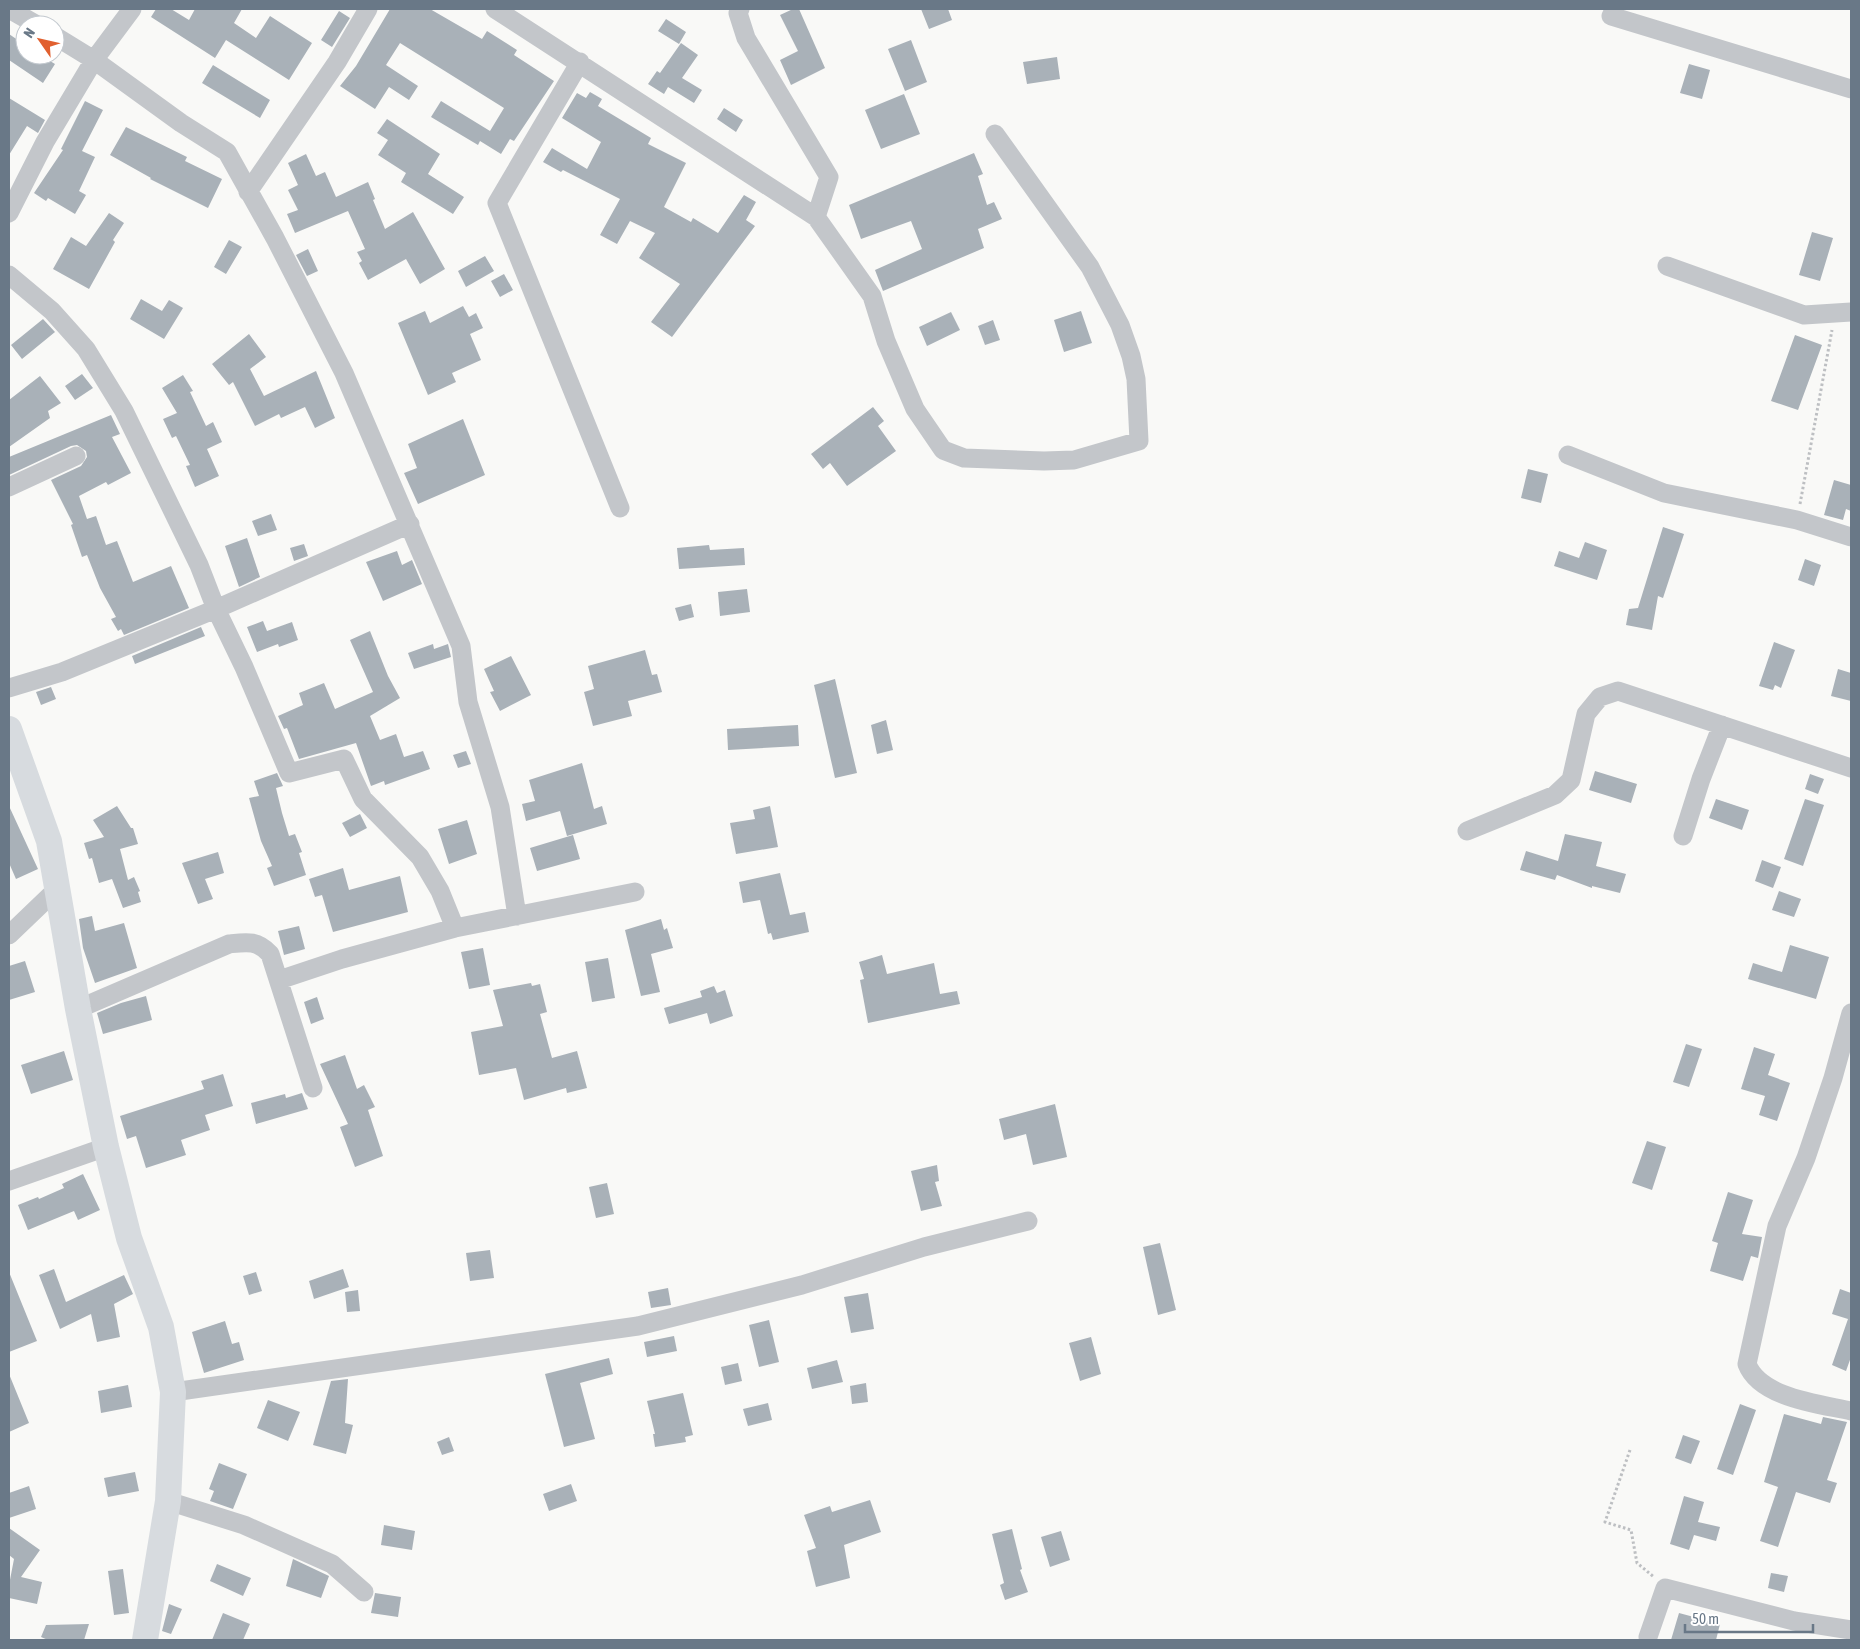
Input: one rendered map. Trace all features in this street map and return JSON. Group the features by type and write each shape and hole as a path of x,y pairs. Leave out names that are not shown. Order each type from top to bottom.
{"street":[{"path":"9,213 45,142 94,60 132,9"},
{"path":"248,192 338,62 368,9"},
{"path":"495,9 580,62 816,217 872,296 886,341 915,409 943,450 964,458 1059,461 1074,460 1139,442 1136,380 1131,356 1120,325 1090,267 995,134"},
{"path":"740,9 738,13 746,38 829,177 816,217"},
{"path":"1611,16 1851,89"},
{"path":"65,42 94,60 182,123 227,152 344,373 461,646 468,702 500,807 517,916"},
{"path":"580,62 497,203 620,508"},
{"path":"1667,266 1804,315 1843,312"},
{"path":"9,275 52,311 86,349 124,411 199,565 216,609 244,666 289,773 344,759 363,799 420,857 440,891 455,928"},
{"path":"1568,455 1664,493 1797,520 1851,537"},
{"path":"9,487 76,456"},
{"path":"9,688 62,672 216,609 410,524"},
{"path":"1467,831 1555,795 1571,780 1586,714 1600,697 1618,690 1851,768"},
{"path":"1683,836 1701,779 1722,725"},
{"path":"9,729 49,841 78,1009 106,1147 129,1238 161,1327 174,1392 168,1501 145,1640"},
{"path":"11,930 57,889"},
{"path":"279,980 455,928 635,892"},
{"path":"78,1009 230,944 251,941 262,946 270,954 313,1088"},
{"path":"1851,1013 1806,1158 1777,1226 1747,1364 1751,1374 1766,1386 1790,1397 1851,1411"},
{"path":"9,1181 106,1147"},
{"path":"174,1392 638,1326 802,1284 924,1248 1028,1221"},
{"path":"168,1501 244,1526 332,1564 364,1592"},
{"path":"1648,1637 1665,1588 1794,1620 1851,1630"}],"path":[{"path":"1797,520 1843,312"},
{"path":"1630,1450 1605,1522 1631,1530 1637,1563 1665,1588"}],"building":[{"path":"156,9 171,9 189,20 195,9 242,9 234,23 256,38 270,16 312,43 289,80 226,40 215,58 151,17"},
{"path":"390,9 430,9 482,39 487,31 517,50 514,55 554,81 514,141 510,139 501,154 480,141 478,145 431,117 441,101 490,131 504,108 400,43 386,65 418,86 409,100 389,87 375,109 340,86 356,66"},
{"path":"793,9 799,9 825,68 791,85 780,60 798,51 780,15"},
{"path":"921,9 948,9 952,20 929,29"},
{"path":"339,11 350,18 332,47 321,40"},
{"path":"666,19 686,32 679,44 658,31"},
{"path":"9,34 15,38 15,64 9,60"},
{"path":"911,40 927,82 905,91 888,49"},
{"path":"681,43 698,55 682,78 702,90 694,103 668,87 664,94 648,84 657,71 660,73"},
{"path":"1057,57 1060,79 1027,84 1023,62"},
{"path":"1689,64 1710,70 1702,99 1680,93"},
{"path":"16,65 54,65 43,83"},
{"path":"213,65 270,100 260,118 202,83"},
{"path":"590,92 602,99 598,106 651,138 648,144 686,163 664,207 691,222 693,218 718,233 744,195 756,202 746,220 755,226 672,337 651,322 680,284 639,258 655,233 630,221 617,244 600,235 620,199 543,162 552,148 587,169 601,142 562,118 577,93 586,98"},
{"path":"904,94 920,134 881,149 865,110"},
{"path":"9,98 45,120 38,133 27,126 9,155"},
{"path":"85,101 103,110 82,151 95,157 79,191 86,195 75,214 48,198 46,201 34,193 63,150 61,149"},
{"path":"724,108 743,120 736,132 717,119"},
{"path":"387,119 440,154 428,174 464,197 453,214 401,182 406,173 378,155 388,140 377,133"},
{"path":"126,127 187,157 185,161 222,179 208,208 150,179 110,155"},
{"path":"974,153 983,174 978,176 987,205 994,202 1002,219 978,229 984,248 883,291 875,270 922,249 911,221 861,239 849,205"},
{"path":"306,154 316,176 325,172 336,197 368,182 385,229 413,212 445,269 420,284 406,259 368,280 359,263 362,261 357,252 365,249 348,211 295,233 287,214 298,210 288,190 298,185 288,163"},
{"path":"109,213 124,223 113,240 115,242 89,289 53,269 71,237 86,246"},
{"path":"1812,232 1833,238 1820,281 1799,275"},
{"path":"229,240 242,247 226,274 214,267"},
{"path":"308,249 318,271 307,276 296,255"},
{"path":"485,256 494,271 466,287 458,271"},
{"path":"504,274 513,290 500,297 491,281"},
{"path":"141,299 162,311 169,300 183,308 164,339 130,319"},
{"path":"463,306 469,317 476,313 483,328 470,334 481,360 452,373 456,382 428,395 398,323 425,311 430,323"},
{"path":"1081,311 1092,343 1064,352 1054,320"},
{"path":"951,312 960,330 927,346 919,327"},
{"path":"43,319 55,332 22,359 11,345"},
{"path":"993,320 1000,340 985,345 978,326"},
{"path":"249,334 266,357 250,369 264,396 316,371 335,418 315,428 305,407 281,418 279,414 255,426 233,382 229,385 212,364"},
{"path":"1795,335 1822,345 1798,410 1771,401"},
{"path":"82,374 93,388 75,400 65,386"},
{"path":"183,375 193,391 190,392 206,426 213,422 222,442 207,449 219,476 195,487 186,466 190,465 176,436 172,438 163,419 177,413 162,388"},
{"path":"40,376 61,403 48,411 50,418 9,447 9,400"},
{"path":"873,407 884,421 878,426 896,451 847,486 830,463 823,469 811,454"},
{"path":"111,415 120,434 112,437 131,473 108,485 106,482 79,496 87,519 96,516 106,545 117,541 133,582 171,566 189,608 124,635 121,629 118,631 111,619 116,617 100,588 87,555 82,557 71,525 73,524 51,480 81,466 87,457 86,451 77,445 71,446 9,475 9,457"},
{"path":"463,419 485,475 418,504 404,473 417,468 408,444"},
{"path":"1528,469 1548,474 1541,503 1521,498"},
{"path":"1834,480 1851,485 1851,511 1846,509 1843,520 1824,515"},
{"path":"271,514 277,530 258,536 252,521"},
{"path":"1663,527 1684,534 1663,598 1658,596 1652,630 1626,625 1629,609 1638,608"},
{"path":"247,538 260,577 239,587 225,546"},
{"path":"1585,542 1607,550 1597,580 1554,566 1559,551 1579,558"},
{"path":"304,544 308,556 294,561 290,548"},
{"path":"709,545 710,550 744,548 745,565 679,569 677,548"},
{"path":"397,551 402,565 412,560 422,584 383,601 366,562"},
{"path":"1805,559 1821,565 1814,586 1798,580"},
{"path":"747,589 750,612 720,616 718,592"},
{"path":"691,604 694,617 679,621 675,608"},
{"path":"263,621 267,631 292,622 298,640 279,647 278,644 257,652 247,627"},
{"path":"201,627 205,636 135,664 132,656"},
{"path":"370,631 388,676 400,698 370,716 380,740 396,734 404,757 423,751 430,769 385,785 384,781 371,786 356,743 299,759 287,728 284,729 278,716 303,705 299,693 324,683 335,709 373,692 350,640"},
{"path":"1774,642 1795,650 1781,688 1775,685 1773,690 1759,686"},
{"path":"433,644 434,649 448,644 451,657 414,669 408,653"},
{"path":"645,650 652,675 657,674 662,692 628,701 632,716 593,726 584,692 594,689 588,666"},
{"path":"511,656 531,695 500,711 490,692 494,691 484,669"},
{"path":"1838,669 1851,673 1851,701 1831,696"},
{"path":"835,679 857,773 835,778 814,685"},
{"path":"51,687 56,699 41,705 36,692"},
{"path":"886,720 893,750 877,754 871,725"},
{"path":"798,725 799,746 728,750 727,729"},
{"path":"466,751 471,764 458,768 453,755"},
{"path":"582,763 594,809 602,806 607,824 567,836 560,811 526,821 522,804 535,801 529,780"},
{"path":"1595,771 1637,784 1631,803 1589,790"},
{"path":"277,773 283,786 276,788 282,813 289,836 295,834 302,852 299,853 306,875 274,886 267,868 272,866 261,841 249,798 259,796 254,781"},
{"path":"1810,774 1824,779 1818,794 1805,789"},
{"path":"1716,799 1749,810 1742,830 1709,818"},
{"path":"1805,799 1824,805 1803,866 1784,859"},
{"path":"9,806 38,869 16,879 9,863"},
{"path":"117,806 131,828 133,828 138,844 120,849 128,880 134,877 140,891 138,892 141,902 123,908 112,879 99,883 92,858 89,859 84,843 104,837 93,820"},
{"path":"770,806 778,847 736,854 730,823 755,819 753,810"},
{"path":"360,814 367,828 350,837 342,823"},
{"path":"467,820 477,854 449,864 438,829"},
{"path":"1565,834 1602,842 1596,866 1626,874 1620,893 1592,886 1592,888 1557,875 1555,880 1520,870 1526,851 1558,861"},
{"path":"573,835 580,859 537,871 530,848"},
{"path":"218,852 224,873 205,879 213,899 198,904 182,863"},
{"path":"1762,860 1781,867 1773,888 1755,881"},
{"path":"343,868 349,890 400,876 408,912 333,932 322,895 315,897 309,879"},
{"path":"780,873 790,915 805,912 809,932 773,940 771,933 768,934 760,900 743,903 739,882"},
{"path":"1779,891 1801,899 1794,917 1772,910"},
{"path":"92,916 95,931 124,923 137,968 95,983 83,948 79,919"},
{"path":"661,919 664,930 667,928 673,948 651,954 660,992 641,996 625,930"},
{"path":"299,926 305,949 284,955 278,931"},
{"path":"1790,945 1829,957 1816,999 1748,979 1753,963 1782,972"},
{"path":"483,948 490,985 469,989 461,952"},
{"path":"882,955 887,974 934,963 940,994 957,991 960,1004 868,1023 860,980 864,979 859,962"},
{"path":"608,958 615,998 592,1002 585,962"},
{"path":"25,961 35,992 9,1000 9,966"},
{"path":"531,983 532,986 540,984 547,1012 540,1014 552,1058 577,1051 587,1088 567,1093 566,1088 524,1100 516,1068 479,1075 471,1032 503,1026 493,990"},
{"path":"714,986 717,993 725,990 733,1016 710,1024 707,1013 669,1024 664,1008 702,997 700,991"},
{"path":"146,996 152,1020 103,1034 97,1013 121,1003"},
{"path":"317,997 324,1019 311,1024 304,1002"},
{"path":"1686,1044 1702,1049 1689,1087 1673,1082"},
{"path":"1754,1047 1775,1054 1768,1075 1790,1083 1777,1121 1759,1115 1765,1096 1741,1089"},
{"path":"64,1051 73,1080 31,1094 21,1065"},
{"path":"345,1055 357,1089 364,1085 375,1107 368,1110 383,1156 355,1167 340,1127 348,1124 320,1064"},
{"path":"223,1074 233,1106 205,1115 210,1130 181,1140 186,1155 146,1168 136,1136 127,1139 120,1116 204,1089 201,1081"},
{"path":"302,1093 308,1109 256,1124 251,1103 285,1094 286,1098"},
{"path":"1055,1104 1067,1157 1033,1165 1026,1134 1004,1140 999,1119"},
{"path":"1647,1141 1666,1147 1652,1190 1632,1183"},
{"path":"937,1165 939,1181 935,1182 942,1206 921,1211 911,1171"},
{"path":"83,1174 100,1210 78,1220 74,1211 28,1230 18,1205 38,1197 39,1199 64,1188 62,1184"},
{"path":"607,1183 614,1214 596,1218 589,1187"},
{"path":"1728,1192 1753,1200 1742,1234 1762,1237 1758,1258 1751,1256 1743,1281 1710,1271 1718,1243 1712,1241"},
{"path":"1160,1243 1176,1310 1158,1315 1143,1247"},
{"path":"490,1250 494,1278 470,1281 466,1253"},
{"path":"54,1269 66,1302 124,1275 133,1294 114,1304 120,1337 97,1342 91,1314 60,1329 39,1275"},
{"path":"343,1269 349,1287 314,1299 309,1281"},
{"path":"9,1272 37,1341 9,1352"},
{"path":"256,1272 262,1291 249,1295 243,1276"},
{"path":"668,1288 671,1305 651,1308 648,1292"},
{"path":"1840,1289 1851,1293 1851,1357 1846,1371 1832,1365 1848,1319 1832,1314"},
{"path":"358,1290 360,1311 347,1312 345,1292"},
{"path":"868,1293 874,1329 851,1333 844,1297"},
{"path":"769,1320 779,1362 759,1367 749,1325"},
{"path":"225,1321 232,1344 239,1342 244,1360 204,1373 192,1332"},
{"path":"674,1336 677,1351 647,1357 644,1342"},
{"path":"1091,1337 1101,1374 1080,1381 1069,1343"},
{"path":"609,1358 613,1374 580,1383 595,1439 564,1447 545,1374"},
{"path":"837,1360 843,1382 812,1389 807,1368"},
{"path":"738,1363 742,1381 725,1385 721,1367"},
{"path":"9,1374 29,1423 9,1432"},
{"path":"348,1379 345,1423 353,1425 346,1454 313,1445 331,1381"},
{"path":"866,1383 868,1402 852,1404 850,1386"},
{"path":"128,1385 132,1407 101,1413 98,1391"},
{"path":"683,1393 693,1435 685,1437 686,1442 655,1447 653,1434 655,1434 647,1401"},
{"path":"268,1400 300,1412 288,1441 257,1428"},
{"path":"768,1403 772,1420 748,1426 743,1409"},
{"path":"1740,1404 1756,1410 1733,1475 1717,1469"},
{"path":"1784,1414 1821,1424 1823,1417 1847,1422 1827,1480 1837,1483 1830,1503 1796,1492 1778,1547 1760,1541 1778,1487 1764,1482"},
{"path":"1683,1435 1700,1441 1691,1464 1675,1458"},
{"path":"449,1437 454,1451 442,1455 437,1442"},
{"path":"219,1463 247,1474 233,1509 210,1501 214,1491 209,1489"},
{"path":"135,1472 139,1491 108,1497 104,1478"},
{"path":"571,1484 577,1501 549,1511 543,1494"},
{"path":"29,1486 36,1509 9,1518 9,1493"},
{"path":"1684,1496 1704,1502 1698,1522 1720,1527 1716,1541 1694,1535 1689,1550 1670,1544"},
{"path":"870,1500 881,1532 844,1545 850,1578 816,1587 807,1551 816,1548 804,1515 830,1506 832,1512"},
{"path":"384,1525 415,1531 412,1550 381,1545"},
{"path":"9,1528 40,1550 21,1577 42,1582 37,1604 9,1598 9,1585 14,1559 9,1555"},
{"path":"1012,1529 1022,1569 1020,1570 1028,1592 1005,1600 1000,1585 1004,1583 992,1534"},
{"path":"1061,1531 1070,1560 1050,1567 1041,1537"},
{"path":"293,1559 329,1576 321,1598 286,1586"},
{"path":"217,1564 251,1578 243,1596 210,1581"},
{"path":"123,1569 129,1613 114,1615 108,1571"},
{"path":"1771,1573 1788,1576 1784,1592 1768,1588"},
{"path":"375,1593 401,1597 398,1617 371,1613"},
{"path":"169,1604 182,1609 171,1634 162,1631"},
{"path":"223,1613 250,1624 243,1640 212,1640"},
{"path":"1679,1613 1720,1624 1716,1640 1671,1640"},
{"path":"89,1624 84,1640 48,1640 41,1637 46,1625"}]}
